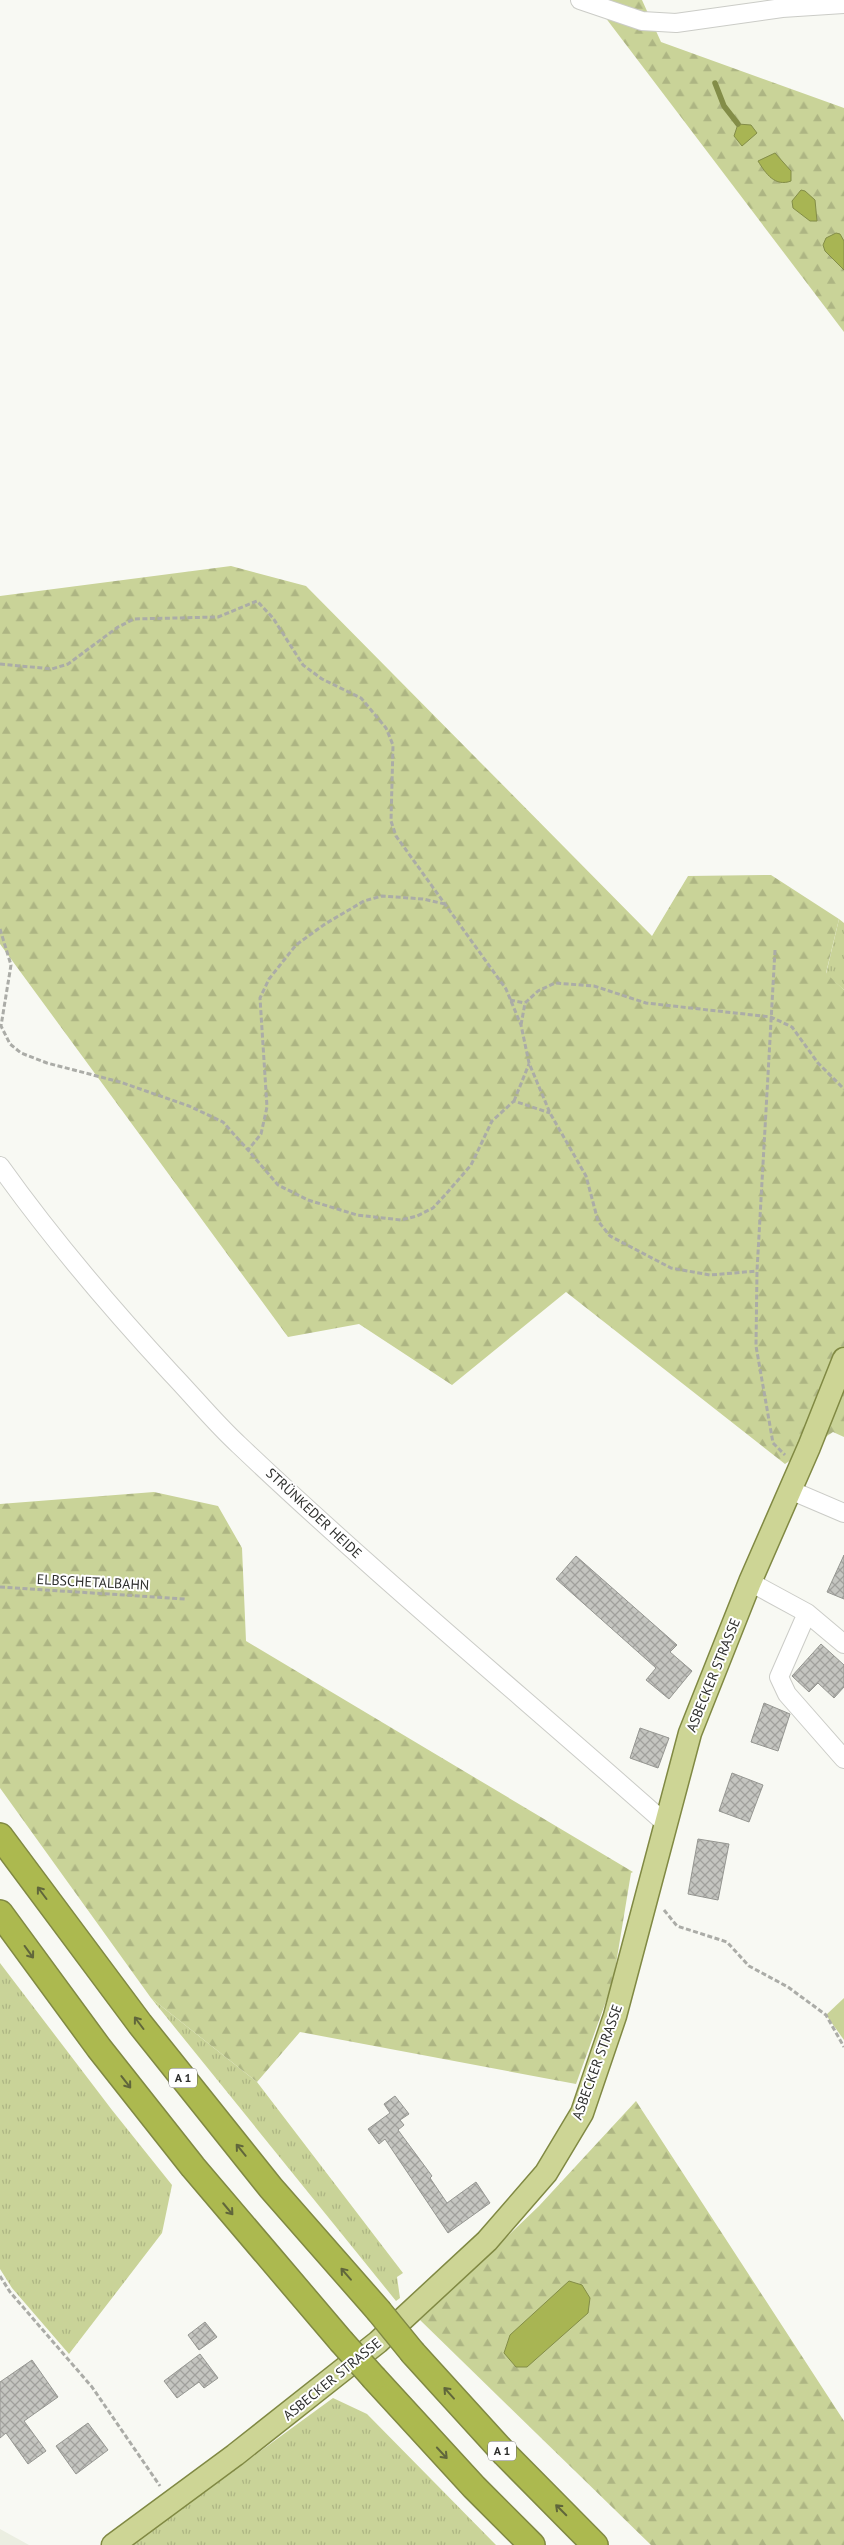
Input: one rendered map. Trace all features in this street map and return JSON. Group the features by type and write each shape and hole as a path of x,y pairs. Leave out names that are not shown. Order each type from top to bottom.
{"highway":[{"name":"A 1","path":"0,1836 152,2039 271,2188 378,2310 413,2353 506,2454 595,2545"},
{"path":"0,1913 99,2048 193,2167 374,2378 474,2487 532,2545"}],"main road":[{"name":"ASBECKER STRASSE","path":"112,2545 235,2456 378,2342 487,2241 546,2172 582,2113 615,2016 690,1732 750,1582 795,1480 844,1358"}],"street":[{"path":"580,0 642,21 676,23 783,4 844,4"},
{"name":"STRÜNKEDER HEIDE","path":"0,1166 42,1224 132,1330 238,1444 383,1578 451,1634 665,1823"},
{"path":"795,1480 844,1513"},
{"path":"750,1582 807,1613 844,1644"},
{"path":"807,1613 781,1671 780,1682 787,1694 844,1759"}],"path":[{"path":"0,664 52,669 68,664 118,627 134,619 218,618 257,601 273,618 303,665 322,679 361,698 386,728 393,745 391,821 396,836 506,990 521,1025 529,1063 550,1113 586,1176 598,1221 610,1236 671,1268 710,1275 757,1271"},
{"path":"248,1150 261,1134 267,1107 260,998 269,979 296,945 325,924 364,901 382,896 423,899 446,904"},
{"path":"0,929 11,965 1,1026 10,1044 21,1053 47,1063 120,1082 189,1106 223,1122 278,1186 308,1200 357,1215 401,1220 425,1212 446,1194 471,1165 492,1120 514,1101 529,1063"},
{"path":"775,950 757,1271 756,1346 773,1443 795,1480"},
{"path":"521,1025 526,1003 538,991 555,983 594,986 646,1004 771,1017 792,1027 818,1063 844,1088"},
{"path":"510,1000 526,1003"},
{"path":"514,1101 550,1113"},
{"name":"ELBSCHETALBAHN","path":"0,1587 186,1599"},
{"path":"648,1894 677,1926 727,1942 749,1966 788,1987 826,2015 844,2048"},
{"path":"0,2276 10,2292 92,2387 172,2502"}],"shaded area":[{"path":"738,124 751,125 757,133 742,146 734,136"},
{"path":"775,153 791,171 791,181 780,182 771,178 758,161"},
{"path":"801,190 805,191 815,200 817,221 810,221 793,208 792,201"},
{"path":"836,233 840,234 844,241 844,270 825,251 823,245 826,238"},
{"path":"569,2281 582,2285 590,2298 588,2313 527,2367 516,2367 504,2353 510,2335"},
{"path":"0,2529 29,2545 0,2545"}],"green space":[{"path":"586,0 642,0 661,42 844,108 844,332 605,17"},
{"path":"231,566 306,586 652,936 688,876 771,875 839,919 826,973 844,990 844,1437 833,1432 785,1464 566,1292 452,1385 359,1324 288,1337 0,944 0,596"},
{"path":"839,919 844,923 844,990 826,974"},
{"path":"154,1492 218,1506 242,1548 246,1641 633,1872 631,1873 613,1982 576,2084 300,2032 257,2082 151,1998 0,1788 0,1504"},
{"path":"0,1963 172,2185 162,2233 69,2354 12,2288 0,2269"},
{"path":"151,1998 257,2082 403,2273 397,2277 400,2298 396,2301"},
{"path":"844,1998 844,2040 826,2015"},
{"path":"636,2101 844,2421 844,2545 651,2545 420,2320 539,2206"},
{"path":"333,2398 367,2414 496,2545 132,2545"}],"building":[{"path":"844,1555 844,1599 827,1592"},
{"path":"576,1556 677,1645 670,1652 692,1671 669,1699 646,1680 656,1668 556,1579"},
{"path":"821,1644 844,1665 844,1687 834,1698 818,1683 809,1692 792,1676"},
{"path":"764,1703 790,1714 778,1751 751,1742"},
{"path":"640,1728 669,1738 658,1768 630,1758"},
{"path":"732,1773 763,1785 749,1822 719,1811"},
{"path":"698,1839 729,1844 718,1900 688,1894"},
{"path":"395,2096 409,2114 400,2120 404,2125 398,2130 432,2176 430,2178 447,2203 476,2182 490,2203 448,2233 385,2139 379,2144 368,2129 390,2113 384,2104"},
{"path":"205,2322 217,2337 199,2350 188,2335"},
{"path":"200,2354 218,2378 204,2388 199,2382 177,2398 164,2381"},
{"path":"32,2360 58,2397 24,2421 46,2451 28,2464 6,2433 0,2438 0,2382"},
{"path":"88,2423 108,2450 76,2474 56,2446"}],"waterway":[{"path":"715,83 724,106 738,124"}]}
